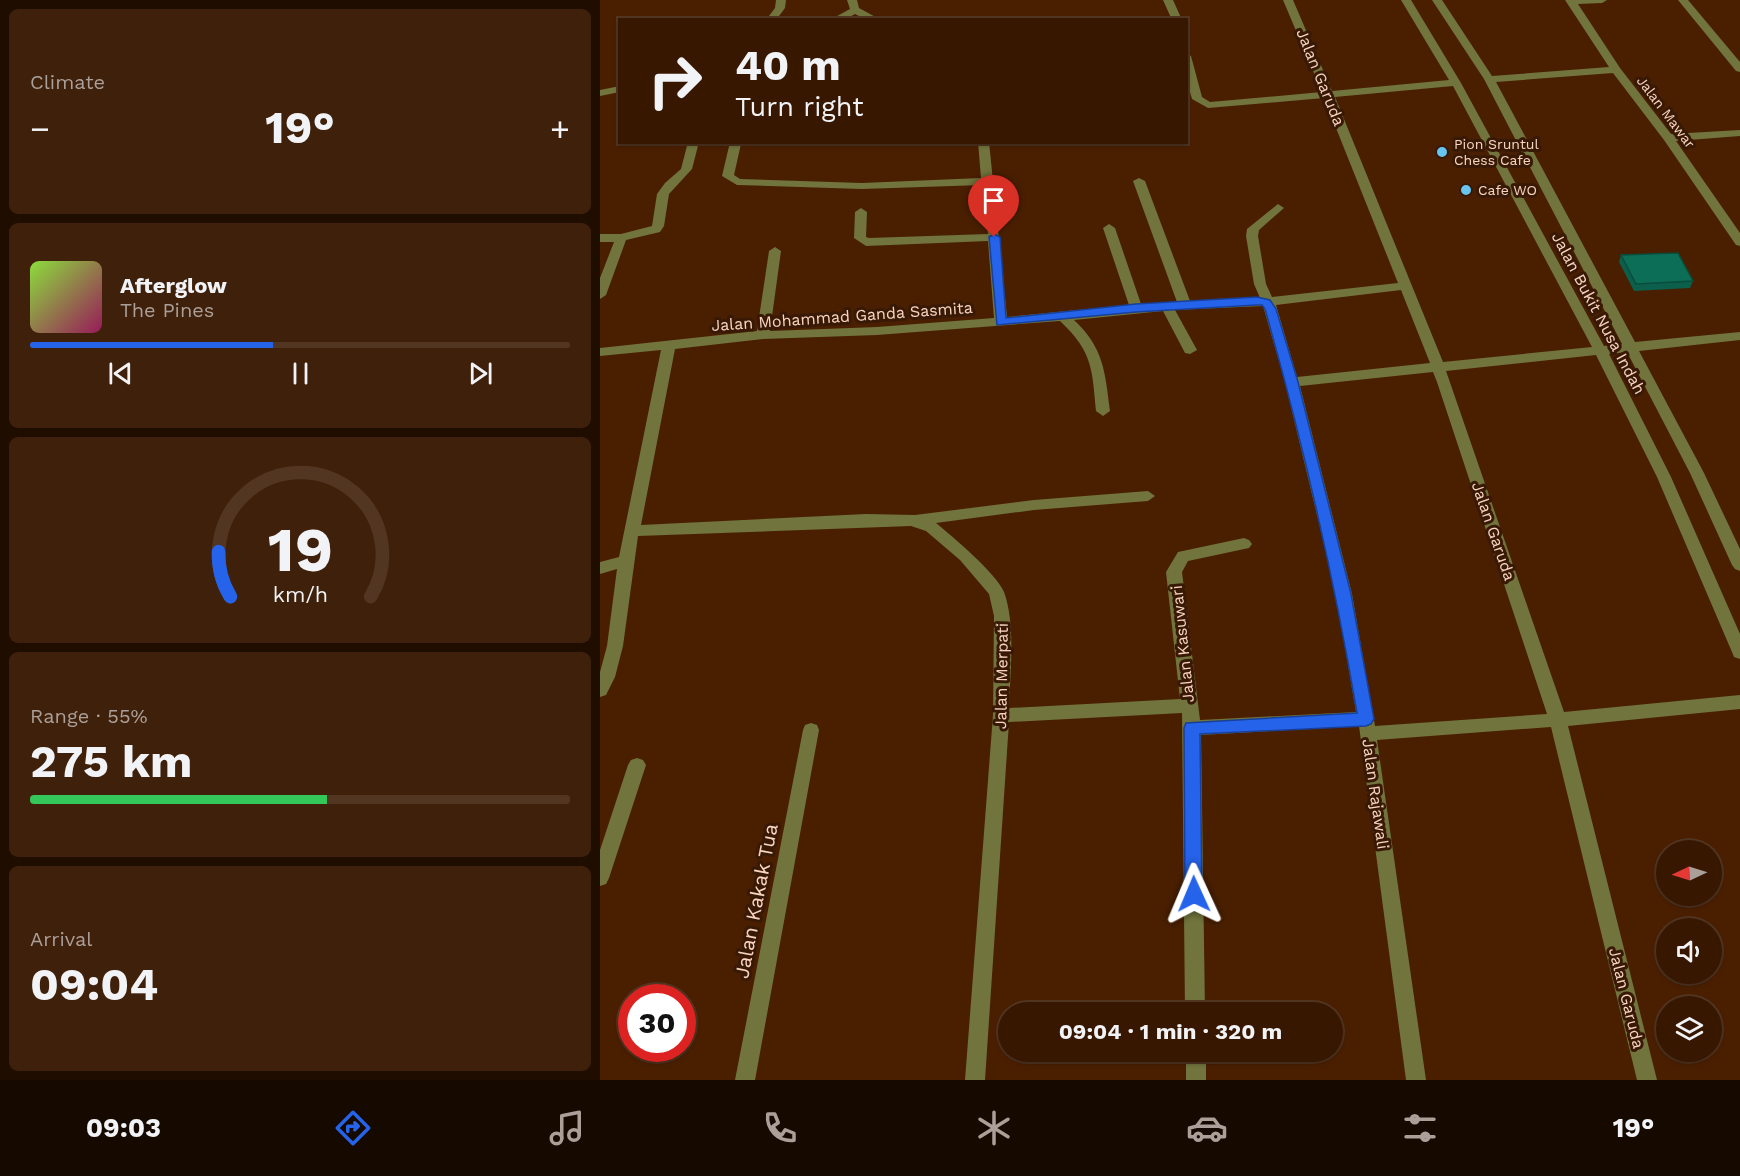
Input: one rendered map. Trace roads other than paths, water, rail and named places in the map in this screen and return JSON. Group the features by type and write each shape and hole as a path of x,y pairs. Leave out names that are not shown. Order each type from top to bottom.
{"street":[{"path":"772,18 780,8 781,0"},
{"path":"1168,0 1176,18"},
{"name":"Jalan Garuda","path":"1288,0 1438,367 1558,720 1647,1080"},
{"name":"Jalan Bukit Nusa Indah","path":"1406,0 1456,83 1600,350 1664,477 1740,652"},
{"name":"Jalan Bukit Nusa Indah","path":"1437,0 1489,79 1632,347 1697,473 1740,565"},
{"path":"1571,1 1602,0"},
{"path":"1683,0 1740,69"},
{"name":"Jalan Mawar","path":"1571,1 1616,70 1668,138 1740,242"},
{"path":"837,18 853,5 872,18"},
{"path":"1188,64 1197,99 1203,104 1456,83"},
{"path":"1489,79 1616,70"},
{"path":"600,93 618,89"},
{"path":"1668,138 1740,133"},
{"path":"600,238 621,238 649,231 658,226 662,194 669,185 681,177 690,163 689,156 693,144"},
{"path":"735,144 728,176 737,182 862,186 987,182"},
{"path":"983,144 1001,322"},
{"path":"1139,181 1163,251 1185,305"},
{"name":"Jalan Rajawali","path":"1278,208 1253,229 1252,236 1260,284 1271,309 1292,382 1344,594 1367,727 1416,1080"},
{"path":"861,212 861,238 866,242 994,237"},
{"path":"1109,228 1136,308"},
{"path":"600,295 621,238"},
{"path":"763,335 775,251"},
{"name":"Jalan Mohammad Ganda Sasmita","path":"600,352 763,335 877,331 1063,317 1136,308 1266,302 1405,286"},
{"path":"1167,307 1190,350"},
{"path":"1063,317 1083,334 1096,356 1103,411"},
{"path":"1292,382 1740,336"},
{"path":"600,690 610,674 625,561 633,531 669,344"},
{"path":"912,520 1034,505 1148,496"},
{"name":"Jalan Merpati","path":"633,531 866,520 912,520 931,527 964,556 996,592 1002,616 1001,715 975,1080"},
{"name":"Jalan Kasuwari","path":"1195,1002 1192,728 1174,572 1183,556 1244,544"},
{"path":"600,568 625,561"},
{"path":"1192,728 1367,727 1558,720 1740,702"},
{"path":"1001,715 1189,706"},
{"name":"Jalan Kakak Tua","path":"745,1080 811,730"},
{"path":"600,878 638,765"},
{"path":"1196,1062 1196,1080"}],"place":[{"name":"Pion Sruntul Chess Cafe","path":"1442,152"},
{"name":"Cafe WO","path":"1466,190"}]}
